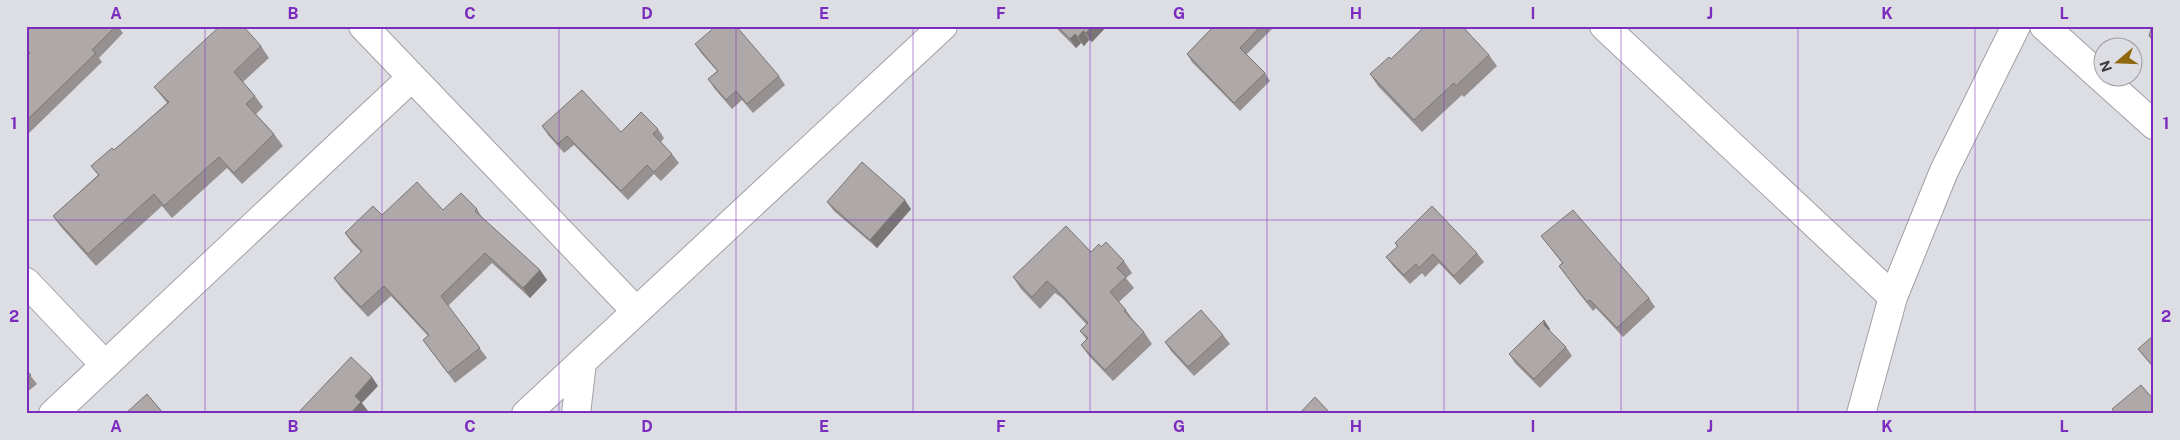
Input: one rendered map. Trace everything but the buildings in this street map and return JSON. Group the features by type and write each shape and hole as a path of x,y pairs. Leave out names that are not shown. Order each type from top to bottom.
{"street":[{"path":"363,26 410,78 636,312"},
{"path":"526,414 943,26"},
{"path":"1604,26 1893,298"},
{"path":"1861,414 1893,298 1944,171 2016,26"},
{"path":"2044,26 2154,124"},
{"path":"53,414 410,78"},
{"path":"26,282 105,365"},
{"path":"576,414 582,362"}]}
